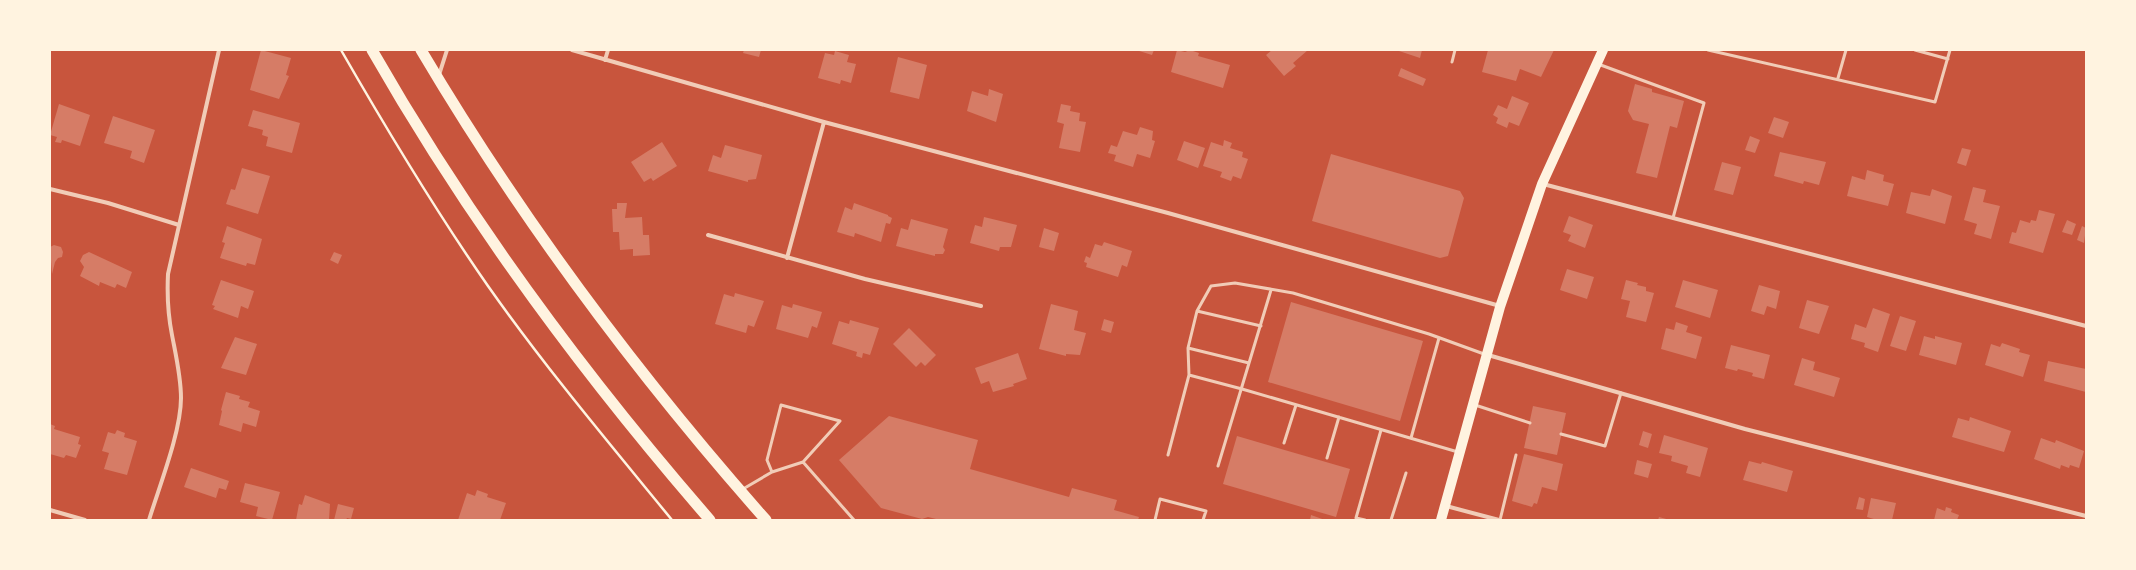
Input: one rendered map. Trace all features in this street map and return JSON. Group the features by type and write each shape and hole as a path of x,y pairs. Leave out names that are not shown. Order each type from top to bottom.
{"highway":[{"path":"372,50 443,167 514,273 611,402 710,520"},
{"path":"421,50 508,188 599,318 673,412 766,520"}],"main road":[{"path":"1441,520 1458,453 1500,307 1542,184 1603,50"}],"street":[{"path":"150,520 176,431 181,400 180,372 172,334 167,297 168,274 219,50"},
{"path":"439,80 447,50"},
{"path":"572,50 824,122 1168,213 1500,307"},
{"path":"605,60 608,50"},
{"path":"787,258 824,122"},
{"path":"1542,184 2086,326"},
{"path":"50,189 108,203 180,225"},
{"path":"708,235 787,258 980,306"},
{"path":"1486,354 1745,429 2086,516"},
{"path":"1445,506 1500,520"},
{"path":"50,510 85,520"}],"lane":[{"path":"1452,62 1455,50"},
{"path":"1708,50 1838,78 1935,102 1950,50"},
{"path":"1838,78 1846,50"},
{"path":"1915,50 1948,59"},
{"path":"1596,64 1704,103 1673,218"},
{"path":"1168,456 1189,375 1188,348 1197,311 1211,286 1235,283 1293,293 1486,354"},
{"path":"1218,466 1271,290"},
{"path":"1197,311 1261,326"},
{"path":"1411,438 1439,338"},
{"path":"1188,348 1249,363"},
{"path":"1189,375 1411,438 1458,453"},
{"path":"1561,434 1605,446 1621,393"},
{"path":"1472,404 1530,424"},
{"path":"741,491 772,472 803,462 840,421 781,405 767,460 772,472"},
{"path":"1284,443 1296,405"},
{"path":"1327,458 1339,418"},
{"path":"1366,520 1356,518 1381,430"},
{"path":"1500,520 1516,455"},
{"path":"803,462 854,520"},
{"path":"1391,520 1406,473"},
{"path":"1155,520 1160,499 1206,511 1203,520"}],"path":[{"path":"341,50 376,113 489,288 582,411 672,520"}],"building":[{"path":"261,50 291,58 286,75 289,76 279,99 250,90"},
{"path":"744,50 761,50 759,57 743,53"},
{"path":"1136,50 1154,50 1152,55"},
{"path":"1177,50 1185,52 1190,50 1199,53 1198,56 1230,65 1223,88 1171,72"},
{"path":"1272,50 1308,50 1293,63 1296,66 1284,76 1266,55"},
{"path":"1396,50 1422,50 1420,58"},
{"path":"1488,50 1554,50 1541,77 1520,69 1516,81 1482,72"},
{"path":"835,51 849,55 847,62 856,64 851,83 841,80 840,84 818,78 825,53 834,55"},
{"path":"898,57 927,65 919,99 890,92"},
{"path":"1401,68 1426,79 1423,86 1398,76"},
{"path":"1635,84 1652,89 1652,92 1684,101 1677,128 1670,126 1657,178 1636,173 1649,124 1633,120 1628,111"},
{"path":"989,89 1003,94 996,122 967,111 972,91 988,96"},
{"path":"1512,96 1529,103 1519,126 1509,122 1507,128 1496,123 1498,118 1493,115 1498,105 1507,109"},
{"path":"59,104 90,115 80,146 62,140 61,143 55,142 57,137 50,135"},
{"path":"1061,104 1071,106 1070,111 1080,113 1079,121 1086,122 1080,152 1059,148 1064,124 1057,122"},
{"path":"253,110 300,123 292,153 266,146 268,137 262,135 263,130 248,126"},
{"path":"113,116 155,130 144,163 130,158 132,151 104,143"},
{"path":"1774,117 1789,122 1783,138 1768,133"},
{"path":"1140,127 1153,131 1152,140 1155,141 1150,158 1137,154 1133,167 1114,161 1116,155 1108,153 1111,145 1117,147 1123,131 1137,135"},
{"path":"1750,136 1760,140 1755,153 1745,150"},
{"path":"1224,140 1232,143 1230,148 1243,152 1242,157 1248,159 1241,179 1233,176 1231,181 1220,177 1222,172 1203,166 1211,142 1223,146"},
{"path":"1184,141 1205,148 1198,168 1177,160"},
{"path":"662,142 677,166 653,181 651,178 644,182 631,162"},
{"path":"725,145 762,155 756,179 748,180 748,182 708,171 713,155 721,158"},
{"path":"1962,148 1971,150 1966,166 1957,163"},
{"path":"1780,152 1826,162 1819,185 1804,181 1803,184 1774,176"},
{"path":"1331,154 1460,191 1464,198 1448,256 1440,258 1312,221"},
{"path":"1722,162 1741,167 1733,195 1714,190"},
{"path":"242,168 270,176 258,214 226,204 231,189 235,190"},
{"path":"1867,170 1884,175 1883,181 1894,184 1888,206 1847,196 1852,176 1865,180"},
{"path":"1973,187 1986,190 1983,202 2000,206 1991,239 1974,234 1977,224 1964,220"},
{"path":"1932,189 1952,196 1945,224 1906,213 1911,192 1930,196"},
{"path":"617,203 627,203 625,218 642,217 643,235 649,235 650,255 633,256 633,249 620,250 619,232 613,232 612,209 617,209"},
{"path":"854,203 888,215 892,218 890,224 886,223 881,242 855,233 854,237 837,232 845,207 852,210"},
{"path":"2039,210 2055,214 2043,253 2009,243 2012,232 2016,233 2020,220 2030,223 2031,220 2036,221"},
{"path":"1569,216 1593,225 1585,248 1568,241 1571,235 1563,232"},
{"path":"984,217 1017,225 1011,247 1000,247 999,251 970,243 975,225 982,227"},
{"path":"911,219 948,229 943,247 945,250 943,254 935,254 935,256 896,246 901,228 908,230"},
{"path":"2067,220 2076,224 2072,235 2062,232"},
{"path":"227,226 262,239 255,265 247,263 246,266 220,258 225,243 222,242"},
{"path":"2082,226 2086,228 2084,243 2077,240"},
{"path":"1044,228 1059,233 1054,251 1039,247"},
{"path":"1104,242 1132,251 1127,267 1122,265 1118,277 1086,267 1087,263 1084,262 1086,256 1090,258 1095,244 1102,246"},
{"path":"54,245 61,247 63,252 62,257 58,258 55,262 52,274 50,247"},
{"path":"89,252 132,272 126,288 117,284 115,288 100,282 99,286 80,276 84,267 80,261 83,255"},
{"path":"334,252 342,255 338,264 330,260"},
{"path":"1567,269 1594,277 1587,299 1560,290"},
{"path":"221,280 254,291 248,309 241,306 238,318 213,309 215,306 212,305"},
{"path":"1626,280 1638,283 1637,285 1646,287 1646,291 1654,293 1646,322 1626,317 1630,301 1621,299"},
{"path":"1683,280 1718,290 1710,318 1675,307"},
{"path":"1759,285 1780,291 1776,309 1767,306 1764,315 1751,311"},
{"path":"735,293 764,301 754,327 748,325 746,333 715,324 724,294 734,297"},
{"path":"1807,300 1829,306 1819,334 1799,328"},
{"path":"1291,302 1423,341 1400,421 1268,382"},
{"path":"793,304 822,312 817,328 812,326 808,338 776,329 782,305 792,308"},
{"path":"1051,304 1078,311 1074,330 1086,333 1080,355 1066,354 1066,356 1039,349"},
{"path":"1873,308 1890,314 1878,352 1864,347 1865,343 1851,339 1855,324 1866,328"},
{"path":"1900,316 1916,321 1906,351 1890,346"},
{"path":"1104,319 1114,322 1111,333 1101,330"},
{"path":"850,320 879,328 870,355 863,353 862,358 856,356 857,352 832,344 839,321 849,324"},
{"path":"1676,322 1688,326 1686,332 1702,337 1696,359 1661,349 1666,328 1674,330"},
{"path":"909,328 936,355 925,366 921,362 916,367 893,344"},
{"path":"1924,336 1935,339 1935,336 1962,343 1956,365 1919,355"},
{"path":"235,337 257,344 246,375 221,368"},
{"path":"2002,343 2020,349 2019,352 2030,355 2023,377 1985,365 1991,344 2000,347"},
{"path":"1731,345 1770,355 1764,379 1752,376 1753,373 1738,369 1737,371 1725,368"},
{"path":"1018,353 1027,379 1013,384 1014,386 993,392 989,381 981,384 975,368"},
{"path":"1802,358 1815,362 1813,370 1840,378 1834,397 1794,385"},
{"path":"2048,361 2086,369 2086,392 2044,381"},
{"path":"226,392 240,396 239,399 250,402 248,407 260,411 256,427 243,423 241,432 219,425"},
{"path":"1533,406 1566,413 1557,455 1524,448"},
{"path":"889,416 978,440 970,469 1069,497 1072,488 1117,500 1114,510 1139,517 1138,520 940,520 928,517 922,519 881,508 839,460"},
{"path":"1970,417 2011,431 2004,452 1952,437 1958,418 1969,421"},
{"path":"50,424 55,426 54,429 80,437 78,444 81,445 76,458 66,455 64,458 50,454"},
{"path":"117,430 125,433 124,437 137,441 127,475 104,469 109,453 102,451 108,432 115,434"},
{"path":"1643,431 1652,434 1648,448 1639,445"},
{"path":"1664,435 1708,448 1700,477 1686,473 1688,466 1671,461 1672,456 1659,453"},
{"path":"1237,436 1350,469 1336,517 1223,484"},
{"path":"2041,438 2055,443 2056,440 2084,451 2079,468 2070,465 2069,468 2061,465 2060,469 2034,459"},
{"path":"1524,454 1563,464 1557,491 1542,487 1537,504 1534,503 1532,507 1512,501"},
{"path":"1637,460 1652,464 1648,478 1634,474"},
{"path":"1749,461 1761,464 1762,462 1793,471 1787,492 1743,480"},
{"path":"191,468 229,481 226,490 219,488 216,498 184,487"},
{"path":"245,483 280,492 272,520 256,516 258,507 240,502"},
{"path":"477,490 488,494 487,497 506,503 500,520 458,520 467,493 475,496"},
{"path":"305,495 330,504 329,520 296,520 299,504 302,505"},
{"path":"1859,497 1865,499 1863,510 1856,509"},
{"path":"1871,498 1896,503 1892,520 1877,520 1867,517"},
{"path":"338,504 354,508 351,519 347,518 346,520 334,520"},
{"path":"1946,507 1952,509 1951,512 1959,515 1957,520 1934,520 1937,508 1945,511"},
{"path":"1311,515 1325,520 1310,520"},
{"path":"1659,517 1670,520 1658,520"}]}
